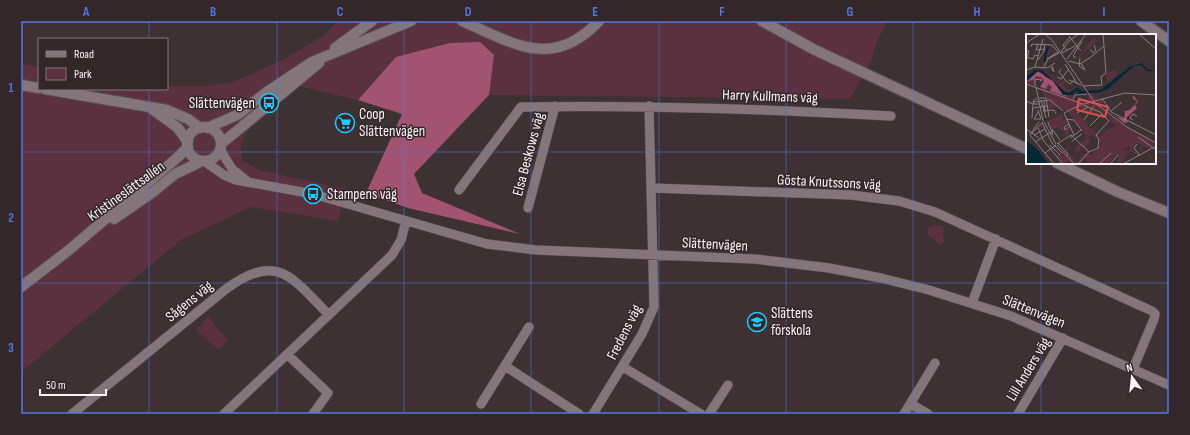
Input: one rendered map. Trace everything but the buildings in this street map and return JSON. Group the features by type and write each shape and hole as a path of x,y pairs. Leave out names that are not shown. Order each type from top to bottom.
{"main road":[{"path":"188,144 194,131 236,115 291,75 328,54 372,21"},
{"path":"150,108 178,128 188,144 192,156 203,161 214,158 221,146 316,66 328,54 361,43 381,32 412,21"},
{"path":"462,21 524,48 548,48 566,45 589,32 599,21"},
{"path":"480,21 489,32"},
{"path":"762,21 815,50 1026,149"},
{"path":"1141,21 1169,41"},
{"path":"21,85 38,88"},
{"path":"51,90 167,110 217,134 221,146"},
{"name":"Kristineslättsallén","path":"70,250 177,158 188,144"},
{"name":"Kristineslättsallén","path":"21,287 70,250 153,192 175,174 203,161"},
{"path":"1059,164 1118,192 1169,213"}],"street":[{"name":"Elsa Beskows väg","path":"528,208 555,106"},
{"name":"Harry Kullmans väg","path":"459,190 521,107 649,106 779,110 890,116"},
{"path":"649,106 654,255"},
{"name":"Slättenvägen","path":"221,146 232,169 247,181"},
{"name":"Slättenvägen","path":"203,161 224,175 236,180 247,181 262,186 313,194 487,244 536,250 755,260 829,268 881,278 972,303 1028,323 1169,385"},
{"name":"Gösta Knutssons väg","path":"652,188 851,195 899,201 935,212 1152,311 1155,314 1154,318 1133,369"},
{"path":"224,414 329,316 392,254 401,240 406,221"},
{"path":"972,303 996,239"},
{"name":"Fredens väg","path":"593,414 642,334 654,307 654,255"},
{"name":"Sågens väg","path":"72,414 244,276 255,272 269,270 285,273 329,316"},
{"path":"481,404 529,327"},
{"name":"Lill Anders väg","path":"1022,413 1063,338"},
{"path":"288,355 328,393 313,414"},
{"path":"904,414 935,363"},
{"path":"505,366 579,414"},
{"path":"623,366 701,414"},
{"path":"709,414 728,385"},
{"path":"911,404 928,414"}],"green space":[{"path":"337,21 887,21 877,41 871,60 850,99 489,95 494,55 396,57 358,100 298,86 250,128 241,142 242,160 259,170 345,189 338,221 251,207 181,240 21,372 21,64 38,67 38,90 168,90 168,86 207,86 233,82 284,59 325,35"},
{"path":"934,224 944,227 942,233 944,240 942,244 939,244 928,235 928,228"},
{"path":"208,316 228,341 218,350 196,330"}],"shaded area":[{"path":"480,42 494,55 489,95 414,174 422,193 520,234 408,208 366,193 402,114 358,100 396,57 450,43"}],"place":[{"name":"Slättenvägen","path":"269,103"},
{"name":"Coop Slättenvägen","path":"345,123"},
{"name":"Stampens väg","path":"313,194"},
{"name":"Slättens förskola","path":"757,322"}]}
